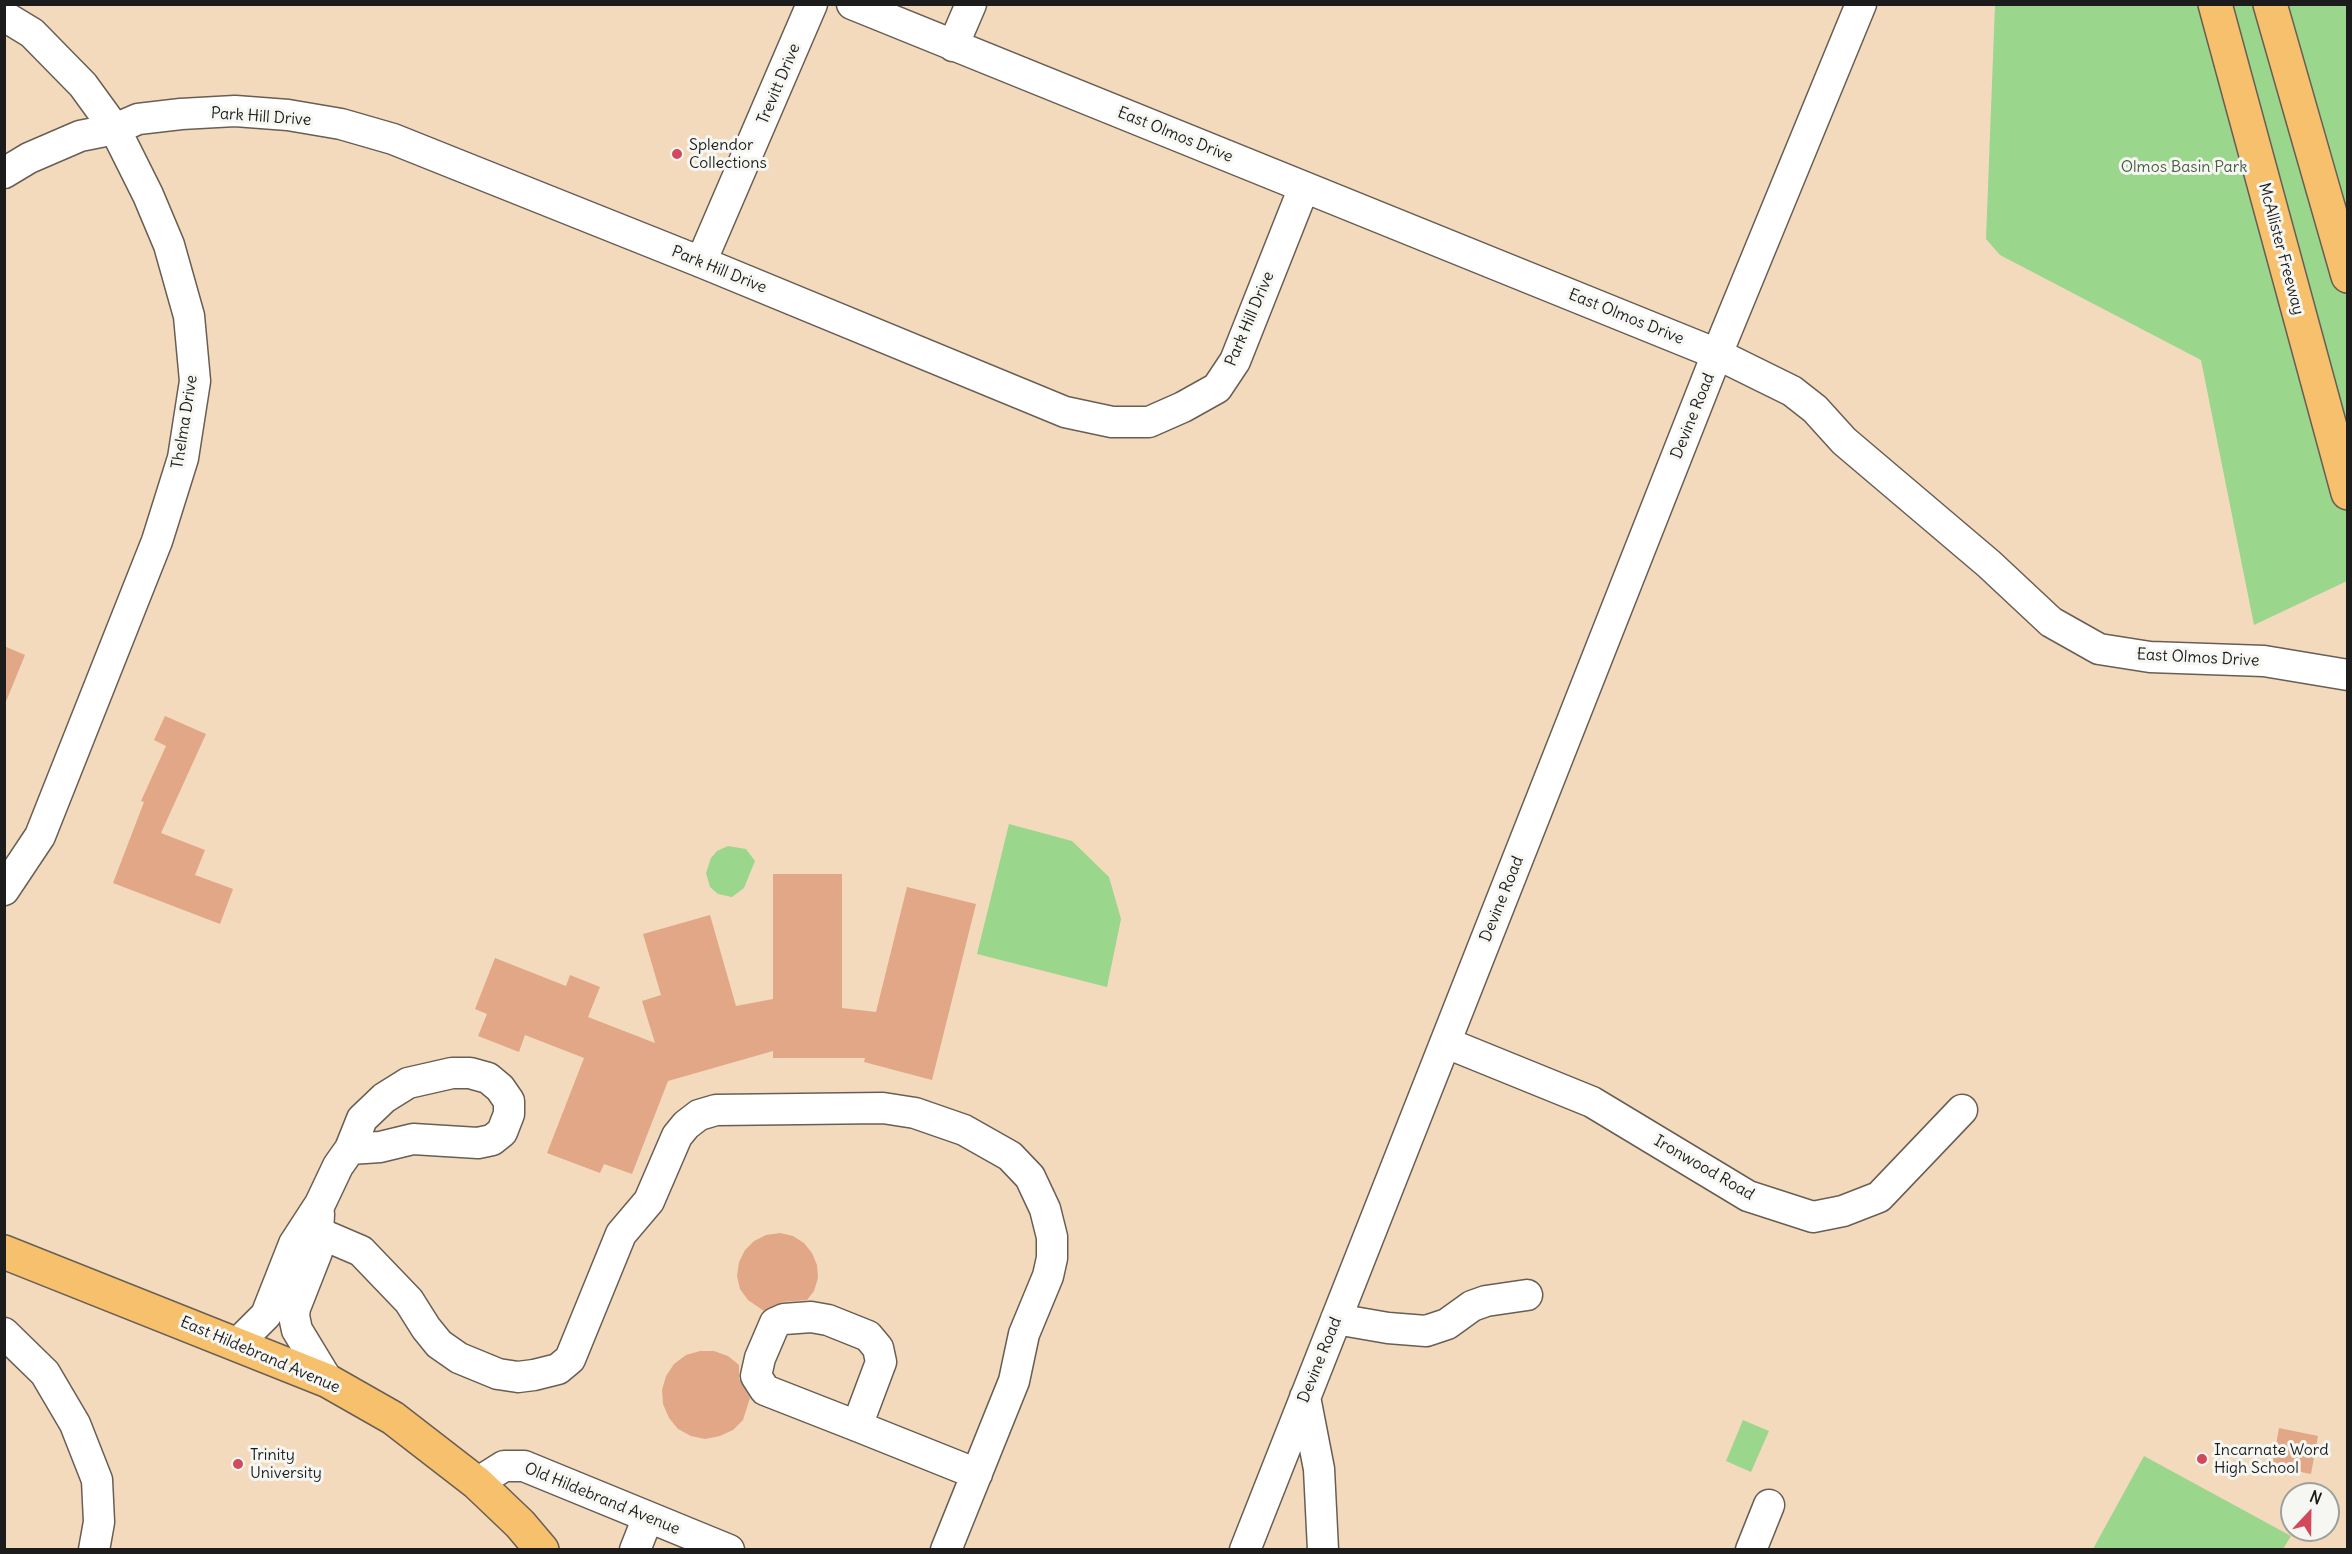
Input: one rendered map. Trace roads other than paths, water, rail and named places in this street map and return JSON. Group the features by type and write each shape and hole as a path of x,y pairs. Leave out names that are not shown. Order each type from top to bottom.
{"main road":[{"name":"McAllister Freeway","path":"2216,4 2348,493"},
{"path":"2270,4 2348,276"},
{"name":"East Hildebrand Avenue","path":"4,1252 328,1381 393,1418 477,1483 519,1537 542,1550"}],"street":[{"name":"Trevitt Drive","path":"701,262 812,4"},
{"name":"East Olmos Drive","path":"852,4 1717,354 1792,391 1815,409 1844,441 1989,564 2051,622 2099,649 2150,657 2264,661 2348,675"},
{"path":"953,45 971,4"},
{"name":"Devine Road","path":"1245,1550 1717,354 1861,4"},
{"name":"Thelma Drive","path":"4,16 32,33 83,85 115,129 148,195 169,245 189,316 195,381 183,458 157,542 40,836 4,890"},
{"name":"Park Hill Drive","path":"4,173 29,158 80,136 115,129 138,120 181,114 235,111 288,115 341,124 393,139 701,262 1065,412 1113,422 1149,422 1217,388 1235,361 1304,187"},
{"name":"Devine Road","path":"1394,1171 1420,1145 1528,877 1530,828"},
{"name":"Ironwood Road","path":"1459,1048 1592,1102 1748,1196 1813,1217 1843,1211 1879,1197 1962,1110"},
{"path":"237,1344 266,1315 317,1252 314,1221 338,1166 350,1149 362,1119 384,1098 408,1083 452,1073 470,1073 488,1078 500,1088 509,1101 509,1114 502,1132 492,1140 478,1143 413,1139 380,1147 350,1149"},
{"path":"314,1221 374,1262 410,1301 426,1328 439,1344 459,1358 498,1374 518,1377 534,1375 558,1369 570,1359 621,1234 649,1202 677,1136 699,1115 717,1110 883,1108 915,1113 964,1130 1010,1156 1030,1177 1045,1209 1052,1237 1052,1258 1048,1276 1024,1334 1014,1382 946,1550"},
{"path":"290,1287 297,1330 328,1381"},
{"path":"1336,1319 1370,1326 1426,1331 1447,1324 1472,1306 1486,1301 1527,1294"},
{"path":"4,1333 45,1373 75,1424 97,1480 99,1522 94,1550"},
{"path":"1305,1397 1319,1470 1323,1550"},
{"path":"857,1426 977,1474"},
{"name":"Old Hildebrand Avenue","path":"477,1483 504,1466 524,1466 729,1550"},
{"path":"1751,1550 1768,1505"},
{"path":"635,1550 648,1517"}],"place":[{"name":"Splendor Collections","path":"677,154"},
{"name":"Incarnate Word High School","path":"2202,1459"},
{"name":"Trinity University","path":"238,1464"}],"park label":[{"name":"Olmos Basin Park","path":"2184,167"}]}
